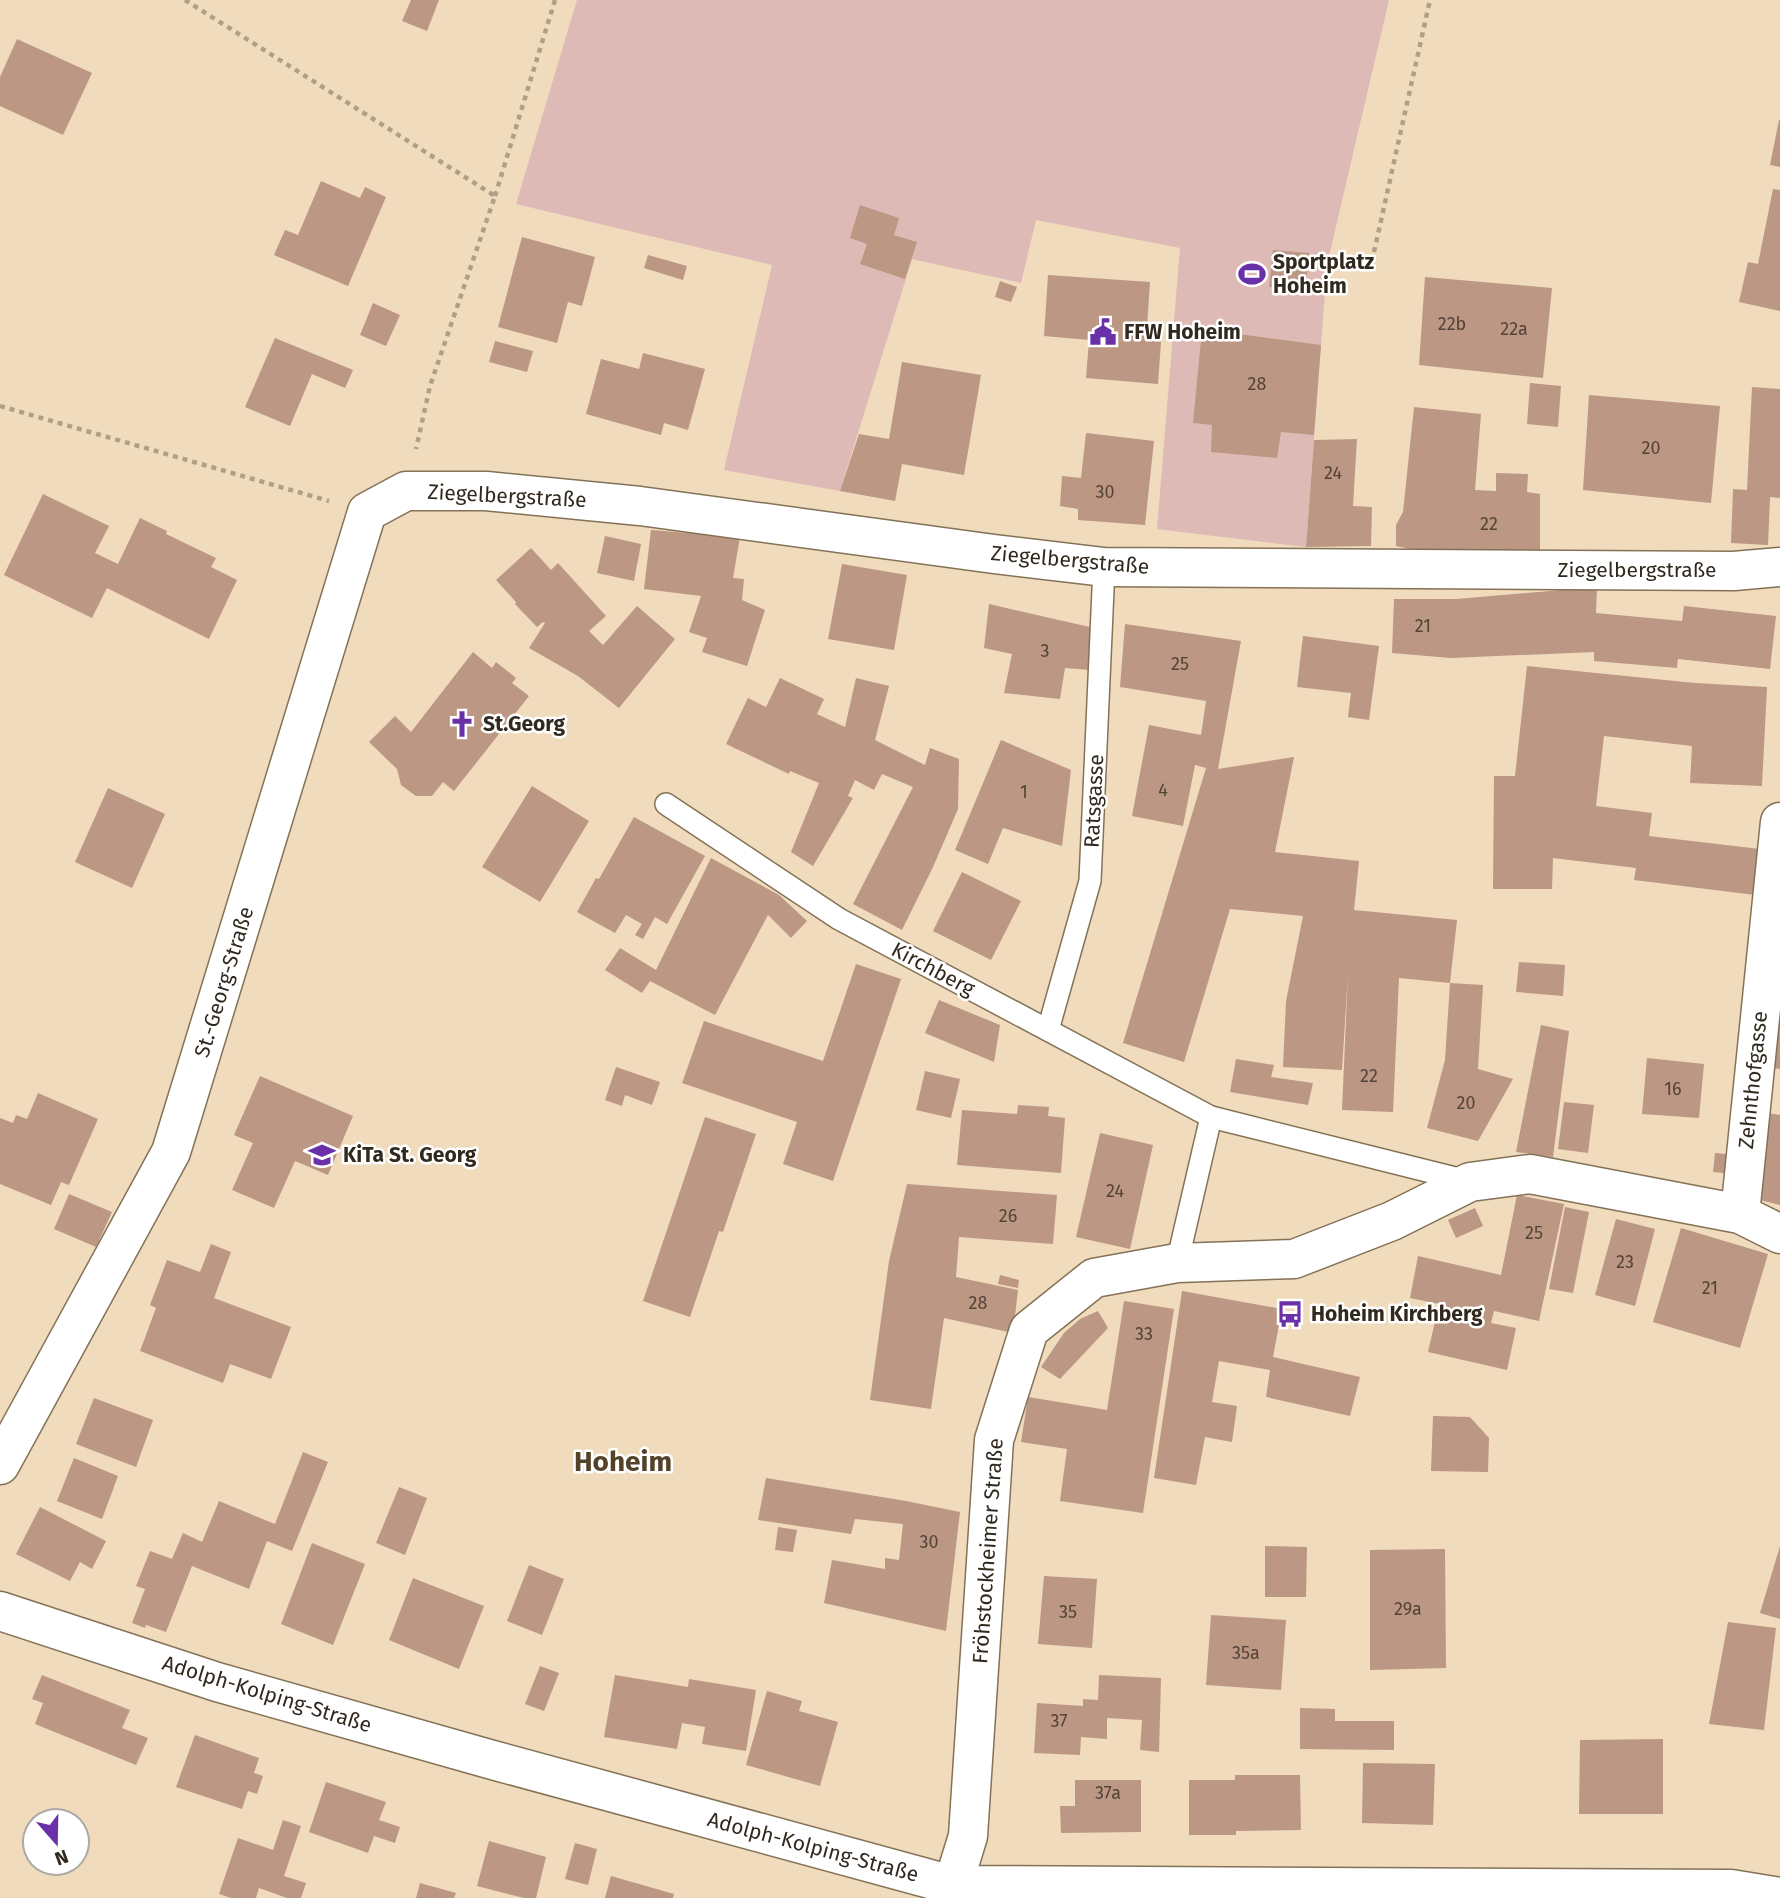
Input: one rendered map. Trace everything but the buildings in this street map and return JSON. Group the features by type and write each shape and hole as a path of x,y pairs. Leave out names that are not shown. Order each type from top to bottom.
{"street":[{"path":"367,512 406,491"},
{"name":"Ziegelbergstraße","path":"406,491 486,492 640,506 1104,566 1734,571 1780,567"},
{"name":"St.-Georg-Straße","path":"0,1465 171,1152 367,512"},
{"name":"Zehnthofgasse","path":"1740,1214 1780,821"},
{"name":"Fröhstockheimer Straße","path":"951,1892 968,1836 994,1440 1030,1329 1094,1278 1177,1264 1294,1259 1392,1222 1470,1182 1530,1174 1740,1214 1780,1234"},
{"name":"Adolph-Kolping-Straße","path":"0,1611 217,1682 951,1892 1731,1889 1780,1897"}],"lane":[{"name":"Ratsgasse","path":"1048,1030 1090,881 1104,566"},
{"name":"Kirchberg","path":"666,804 839,919 1212,1117 1470,1182"},
{"path":"1177,1264 1212,1117"}],"path":[{"path":"185,0 495,196"},
{"path":"406,491 430,386 495,196 555,0"},
{"path":"1374,252 1430,0"},
{"path":"0,406 367,512"}],"shaded area":[{"path":"577,0 1389,0 1327,265 1306,547 1157,529 1180,248 1036,220 1021,283 912,259 840,491 724,470 772,265 516,204"}],"place":[{"name":"Sportplatz Hoheim","path":"1252,274"},
{"name":"FFW Hoheim","path":"1103,332"},
{"name":"St.Georg","path":"462,724"},
{"name":"KiTa St. Georg","path":"322,1155"},
{"name":"Hoheim Kirchberg","path":"1290,1314"}],"district":[{"name":"Hoheim","path":"623,1461"}]}
